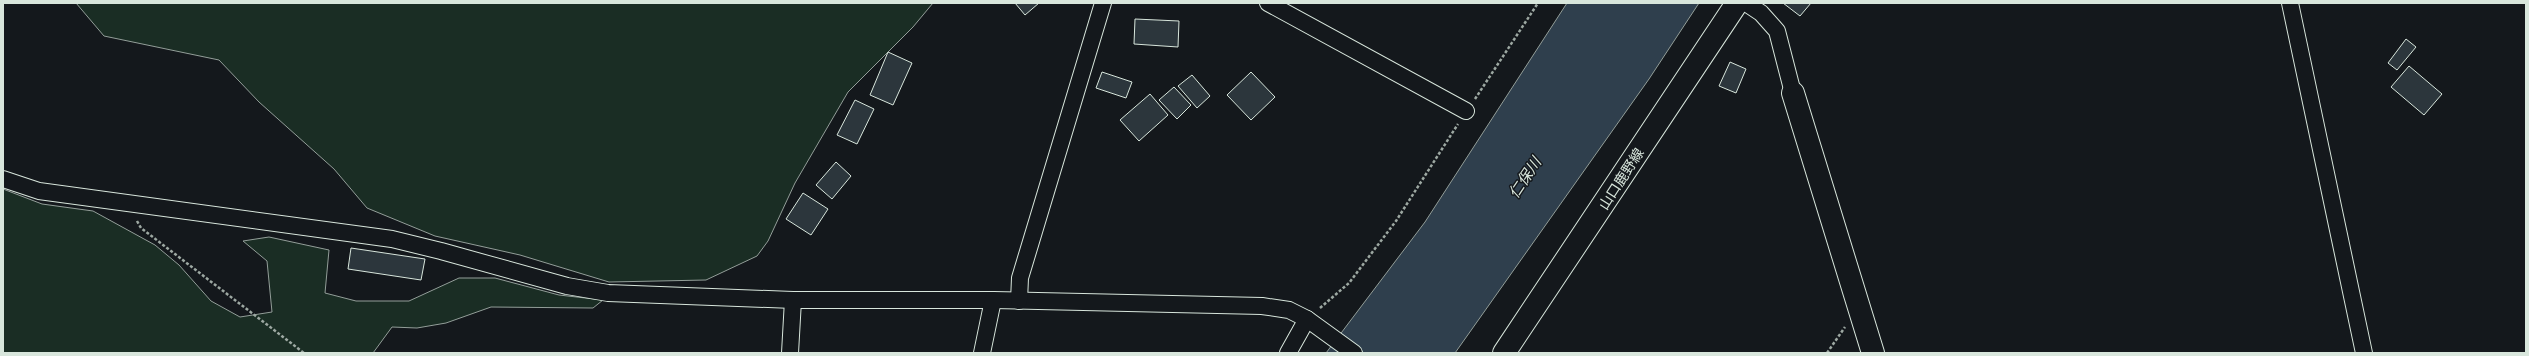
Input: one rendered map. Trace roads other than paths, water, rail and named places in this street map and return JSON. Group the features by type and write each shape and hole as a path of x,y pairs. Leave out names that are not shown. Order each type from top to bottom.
{"main road":[{"name":"山口鹿野線","path":"1504,353 1737,3"},
{"path":"1793,93 1873,353"}],"street":[{"path":"1019,301 1020,278 1103,3"},
{"path":"1268,3 1466,111"},
{"path":"1746,3 1761,13 1777,31 1793,93"},
{"path":"2290,3 2364,353"},
{"path":"3,179 39,191 392,240 441,251 567,286 608,293 793,300 993,300 1262,306 1289,310 1310,321 1354,353"},
{"path":"790,353 793,300"},
{"path":"982,353 993,300"},
{"path":"1288,353 1310,321"}],"water":[{"name":"仁保川","path":"1567,3 1699,3 1649,79 1455,353 1326,353 1425,222"}]}
